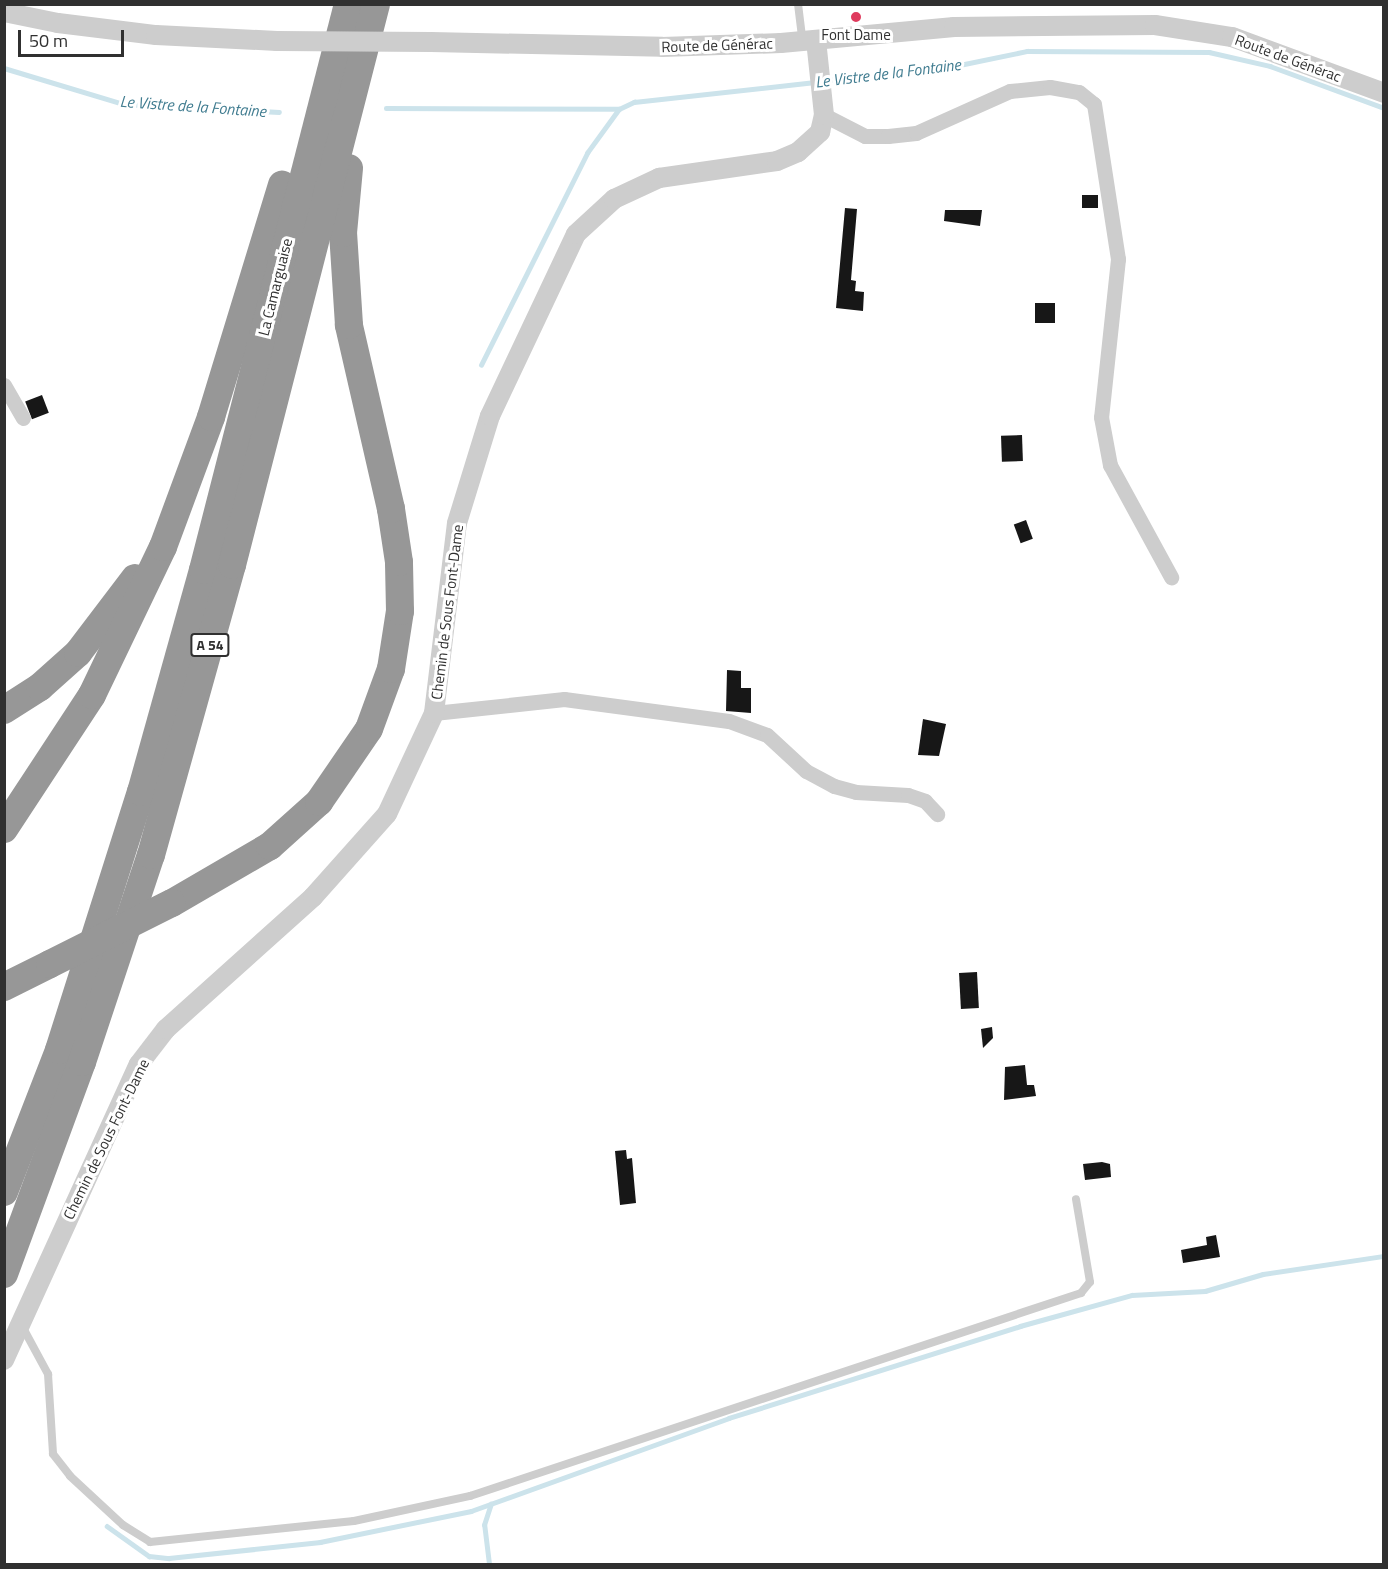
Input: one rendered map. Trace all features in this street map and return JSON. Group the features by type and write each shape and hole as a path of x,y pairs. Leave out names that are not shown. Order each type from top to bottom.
{"highway":[{"path":"4,829 63,744 118,646 187,485 238,336 305,106 347,4"},
{"name":"La Camarguaise","path":"4,1192 89,962 202,570 347,4"},
{"name":"A 54","path":"4,1274 82,1062 161,821 232,565 376,4"},
{"path":"4,987 172,903 270,846 319,802 369,729 391,669 400,610 398,542 349,325 343,233 352,137 387,4"},
{"path":"4,710 60,670 98,630 141,569 187,485"}],"street":[{"name":"Route de Générac","path":"4,12 40,20 156,35 277,41 662,47 809,40 954,27 1155,25 1232,37 1383,93"},
{"name":"Route de Générac","path":"4,20 40,20"},
{"path":"809,40 820,63 823,106 865,136 916,133 1010,91 1050,87 1079,92 1094,104 1118,259 1101,417 1110,465 1171,577"},
{"name":"Chemin de Sous Font-Dame","path":"4,1360 139,1064 166,1029 314,897 387,814 434,713 457,523 490,416 576,234 615,199 659,178 777,161 798,152 820,132 823,106"},
{"path":"4,384 23,418"},
{"path":"434,713 564,699 729,721 767,735 806,771 834,786 856,792 908,795 925,801 937,814"}],"lane":[{"path":"798,4 809,40"},
{"path":"20,1324 48,1374 53,1454 70,1476 123,1525 150,1542 354,1521 470,1496 1081,1293 1090,1282 1076,1199"}],"building":[{"path":"1082,195 1098,195 1098,208 1082,208"},
{"path":"845,208 857,209 851,280 856,281 855,291 864,292 863,311 836,308"},
{"path":"945,210 982,210 980,226 944,221"},
{"path":"1035,303 1055,303 1055,323 1035,323"},
{"path":"42,395 49,413 32,419 25,401"},
{"path":"1022,435 1023,461 1002,462 1001,436"},
{"path":"1026,520 1033,539 1021,543 1014,524"},
{"path":"727,670 741,671 741,688 751,688 751,713 726,711"},
{"path":"923,719 946,724 939,756 918,755"},
{"path":"977,972 979,1008 961,1009 959,973"},
{"path":"992,1027 993,1038 983,1048 981,1029"},
{"path":"1025,1065 1027,1085 1034,1085 1036,1096 1004,1100 1005,1067"},
{"path":"626,1150 627,1159 632,1158 636,1203 620,1205 615,1151"},
{"path":"1102,1162 1110,1164 1111,1177 1085,1180 1083,1164"},
{"path":"1216,1235 1220,1257 1183,1263 1181,1250 1207,1245 1206,1237"}],"waterway":[{"name":"Le Vistre de la Fontaine","path":"826,80 945,68 1027,51 1209,52 1270,66 1384,108"},
{"name":"Le Vistre de la Fontaine","path":"4,68 123,104 279,112"},
{"name":"Le Vistre de la Fontaine","path":"386,108 619,109 634,102 815,82"},
{"path":"481,365 587,153 619,109"},
{"path":"107,1526 149,1556 169,1558 320,1542 471,1511 729,1418 1020,1326 1132,1295 1205,1291 1263,1274 1384,1256"},
{"path":"489,1564 484,1525 491,1504"}],"place":[{"name":"Font Dame","path":"856,17"}]}
